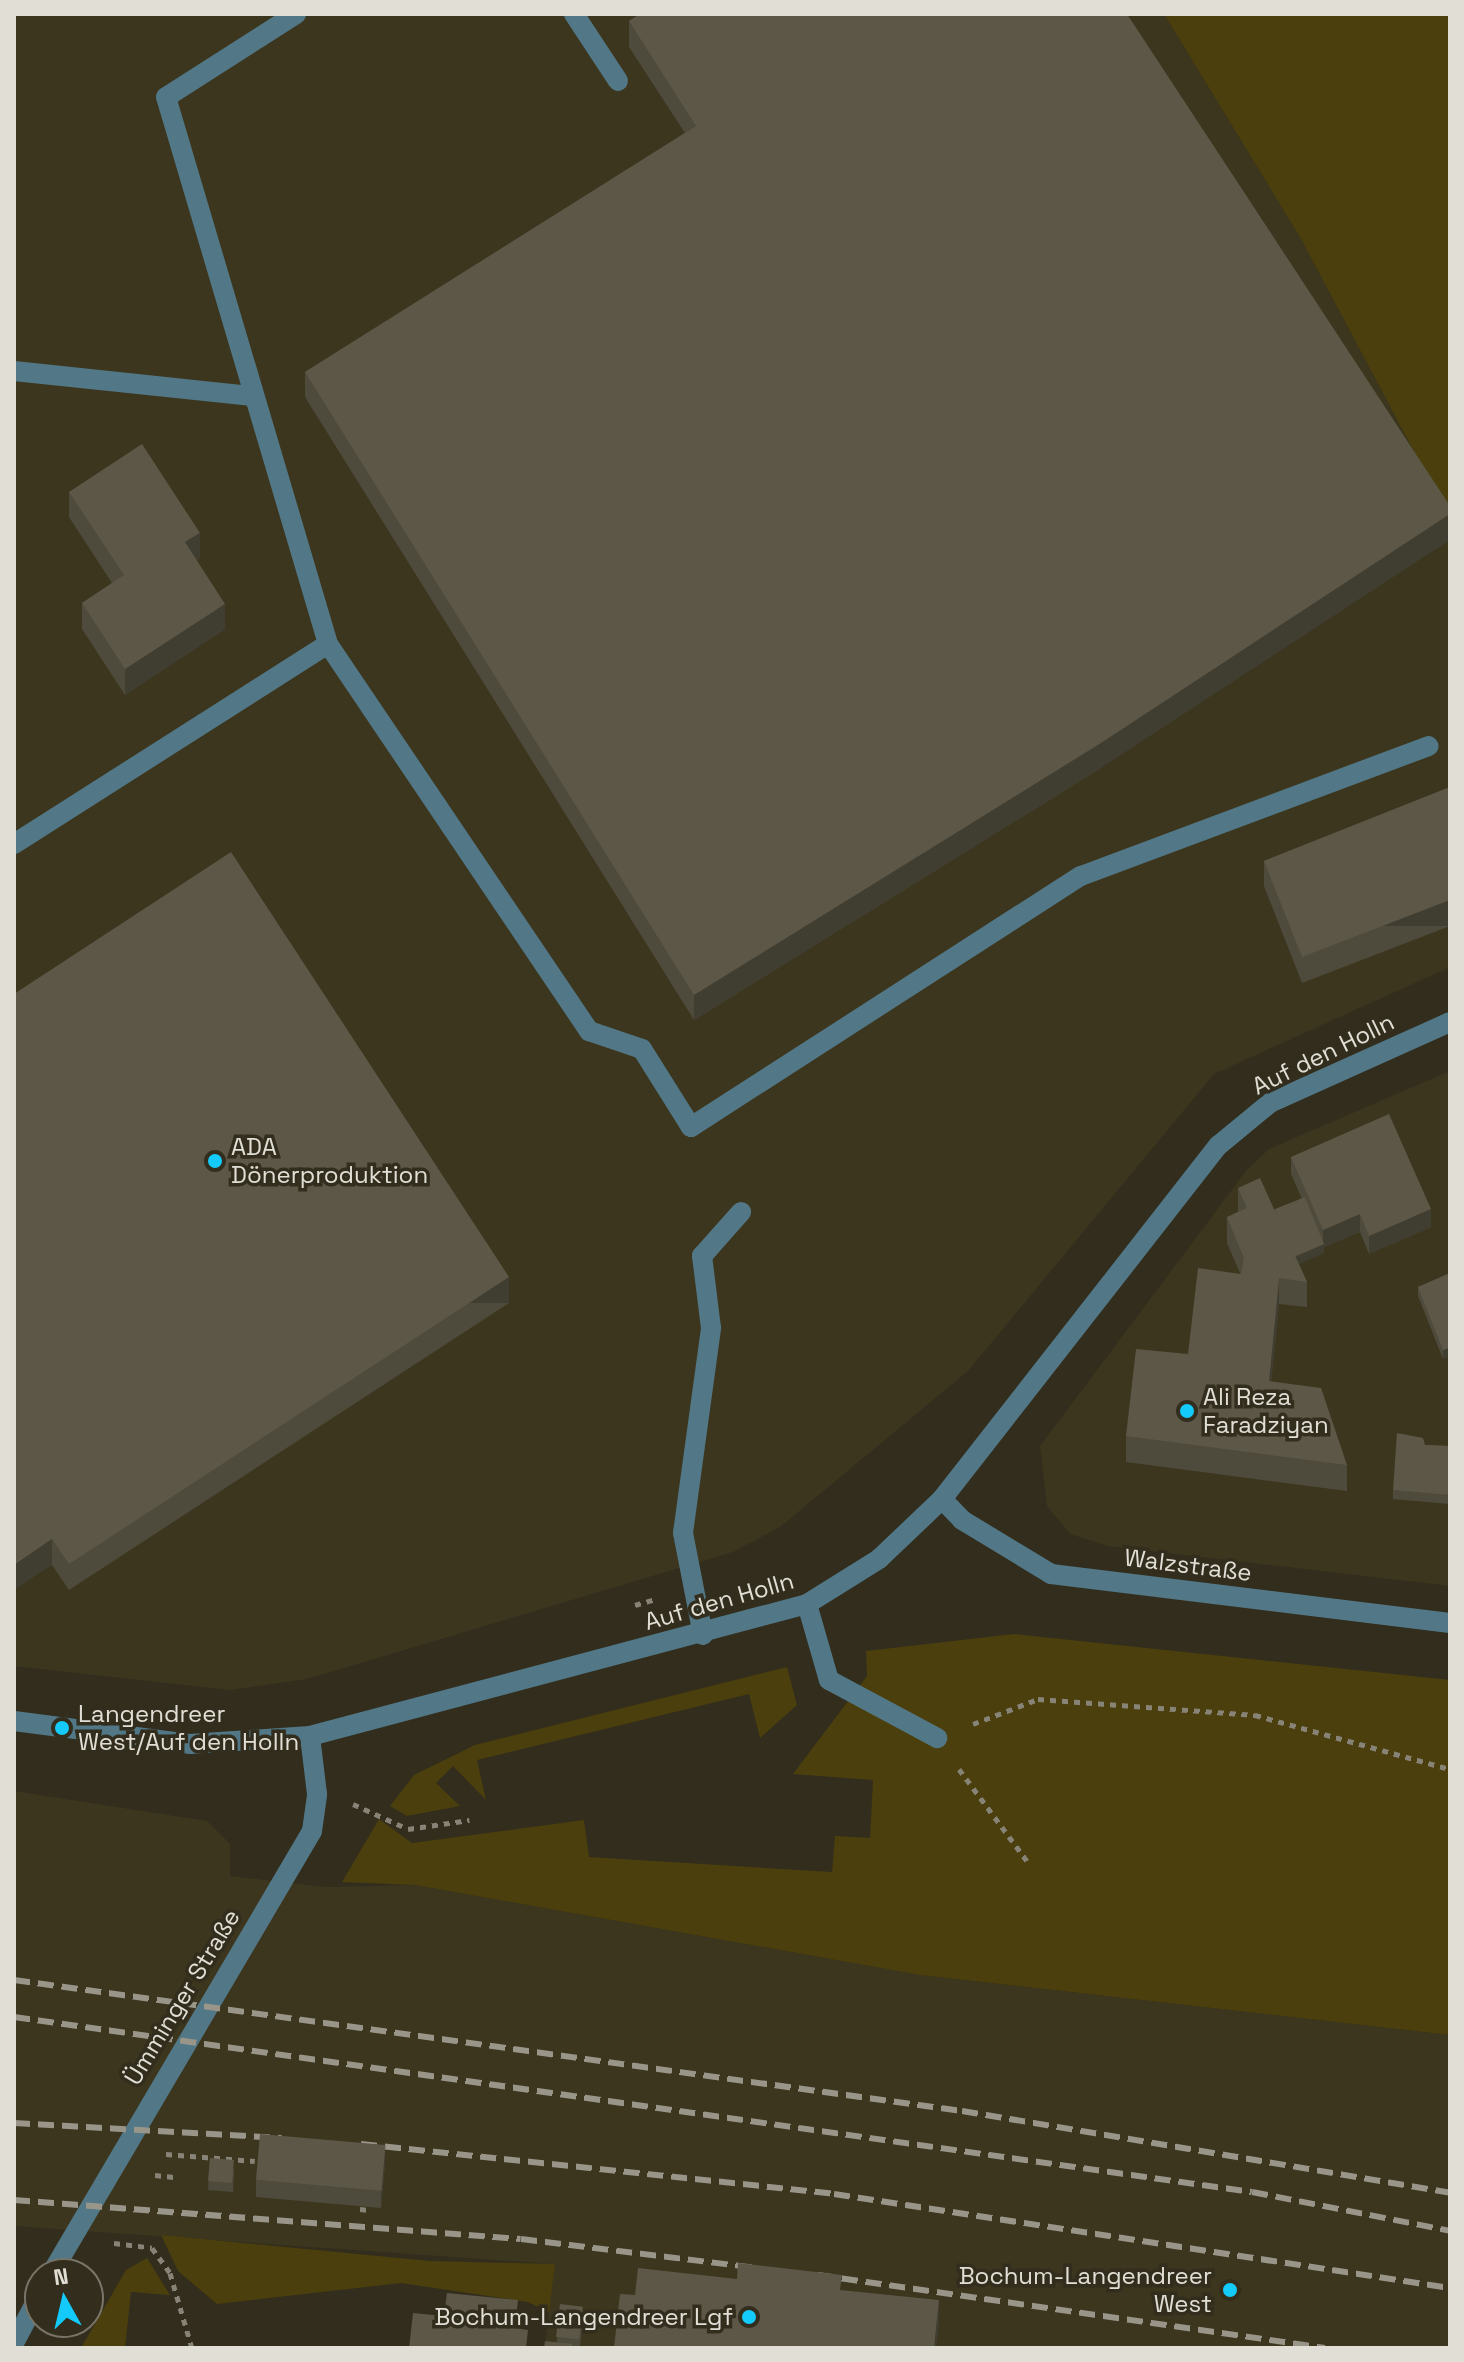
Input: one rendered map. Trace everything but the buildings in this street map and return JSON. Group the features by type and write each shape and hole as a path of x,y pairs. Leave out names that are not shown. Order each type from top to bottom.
{"street":[{"path":"296,14 166,97 328,644 589,1031 642,1049 691,1127 1081,876 1428,746"},
{"path":"574,14 618,81"},
{"path":"14,371 253,396"},
{"path":"14,844 328,644"},
{"name":"Auf den Holln","path":"14,1721 190,1744 310,1736 703,1635 807,1604 879,1559 942,1499 1219,1145 1270,1103 1450,1022"},
{"path":"703,1635 683,1533 711,1328 702,1256 741,1212"},
{"name":"Walzstraße","path":"942,1499 962,1520 1051,1574 1450,1623"},
{"path":"807,1604 829,1680 937,1738"},
{"name":"Ümminger Straße","path":"60,2258 312,1831 317,1794 310,1736"},
{"path":"14,2343 24,2324"}],"path":[{"path":"635,1605 661,1598"},
{"path":"1030,1865 937,1738 1038,1699 1255,1715 1450,1769"},
{"path":"384,1813 408,1829 469,1820"},
{"path":"121,2150 255,2161"},
{"path":"360,2209 369,2210"},
{"path":"152,2248 170,2273 192,2348"}],"shaded area":[{"path":"14,14 1164,14 1301,239 1450,519 1450,967 1214,1074 968,1371 780,1527 733,1552 307,1679 230,1690 14,1666"},
{"path":"1164,14 1450,14 1450,519 1301,239"},
{"path":"1450,1071 1450,1586 1108,1546 1070,1534 1047,1506 1040,1446 1246,1171 1269,1149"},
{"path":"1014,1634 1450,1680 1450,2035 920,1975 415,1885 342,1882 379,1819 412,1843 584,1820 589,1857 832,1872 835,1836 870,1838 873,1780 793,1774 867,1676 866,1651"},
{"path":"787,1667 797,1705 760,1738 749,1694 477,1760 486,1800 453,1766 436,1783 460,1806 407,1816 390,1806 414,1775 475,1745"},
{"path":"14,1791 207,1821 230,1844 230,1876 325,1887 415,1885 920,1975 1450,2035 1450,2348 545,2348 554,2264 14,2226"},
{"path":"161,2235 430,2261 555,2264 549,2312 528,2302 401,2283 217,2304 178,2271"},
{"path":"147,2258 170,2295 131,2292 125,2348 81,2348 87,2338 104,2338 104,2308 126,2270"}],"railway":[{"path":"14,1980 962,2111 1450,2193"},
{"path":"14,2017 1252,2192 1450,2231"},
{"path":"14,2123 282,2138"},
{"path":"361,2144 834,2194 1450,2288"},
{"path":"14,2200 521,2239 758,2268"},
{"path":"818,2275 1325,2348"}],"place":[{"name":"ADA Dönerproduktion","path":"215,1161"},
{"name":"Ali Reza Faradziyan","path":"1187,1411"},
{"name":"Langendreer West/Auf den Holln","path":"62,1728"},
{"name":"Bochum-Langendreer West","path":"1230,2290"},
{"name":"Bochum-Langendreer Lgf","path":"749,2317"}]}
